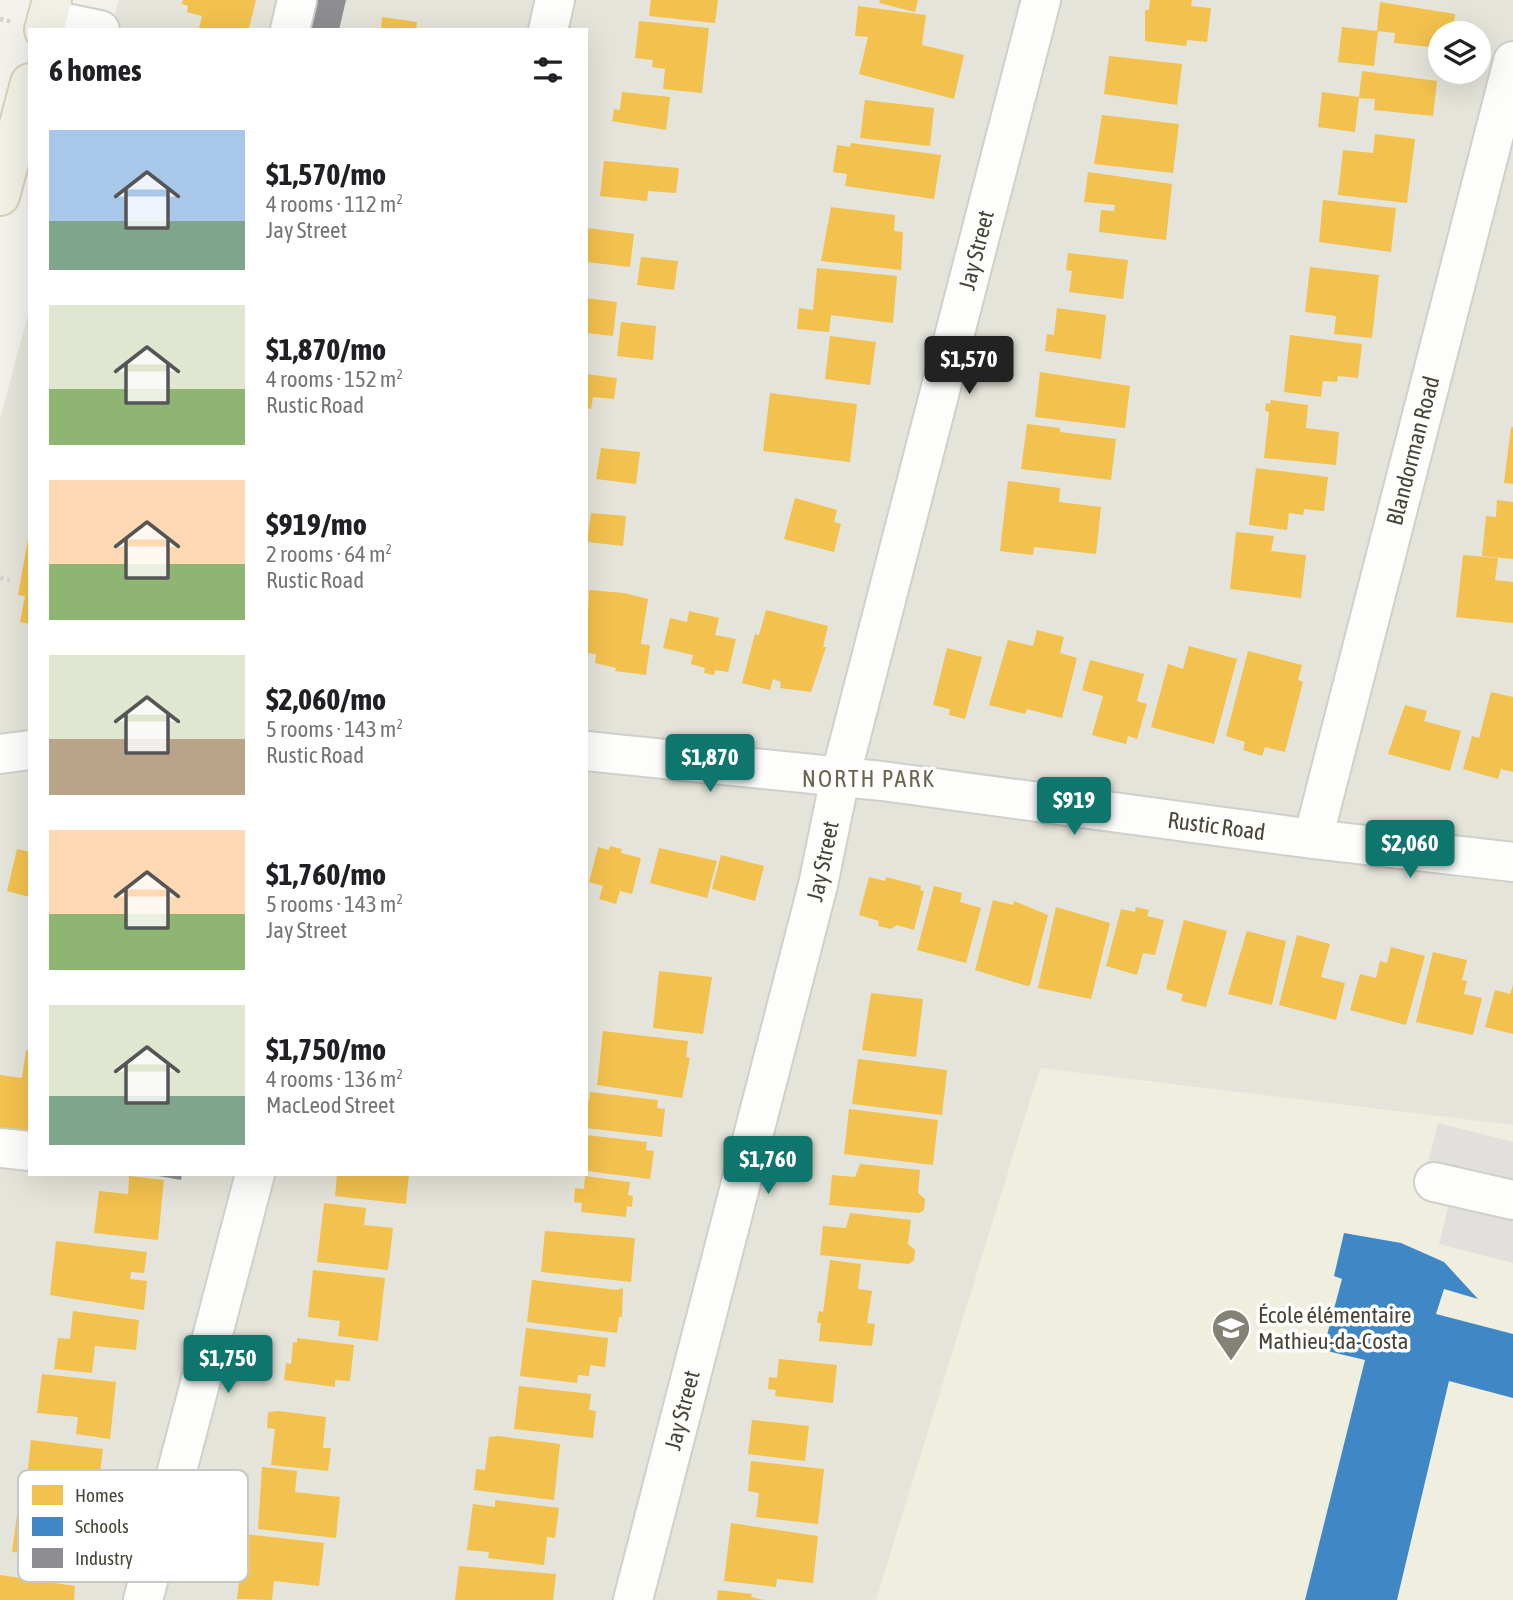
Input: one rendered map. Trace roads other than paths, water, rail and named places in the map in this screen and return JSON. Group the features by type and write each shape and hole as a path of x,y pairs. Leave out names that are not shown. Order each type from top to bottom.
{"main road":[{"path":"0,196 17,102"}],"street":[{"path":"290,28 297,0"},
{"path":"548,28 555,0"},
{"name":"Jay Street","path":"633,1600 818,885 840,778 1041,0"},
{"path":"47,16 92,28"},
{"name":"Blandorman Road","path":"1313,839 1513,61"},
{"path":"0,754 28,750"},
{"name":"Rustic Road","path":"588,751 882,781 1313,839 1513,862"},
{"path":"0,1148 28,1151"},
{"path":"177,1470 254,1176"},
{"path":"1434,1182 1513,1200"},
{"path":"143,1600 148,1582"}],"place":[{"name":"École élémentaire Mathieu-da-Costa","path":"1231,1362"}],"district":[{"name":"NORTH PARK","path":"869,779"}]}
